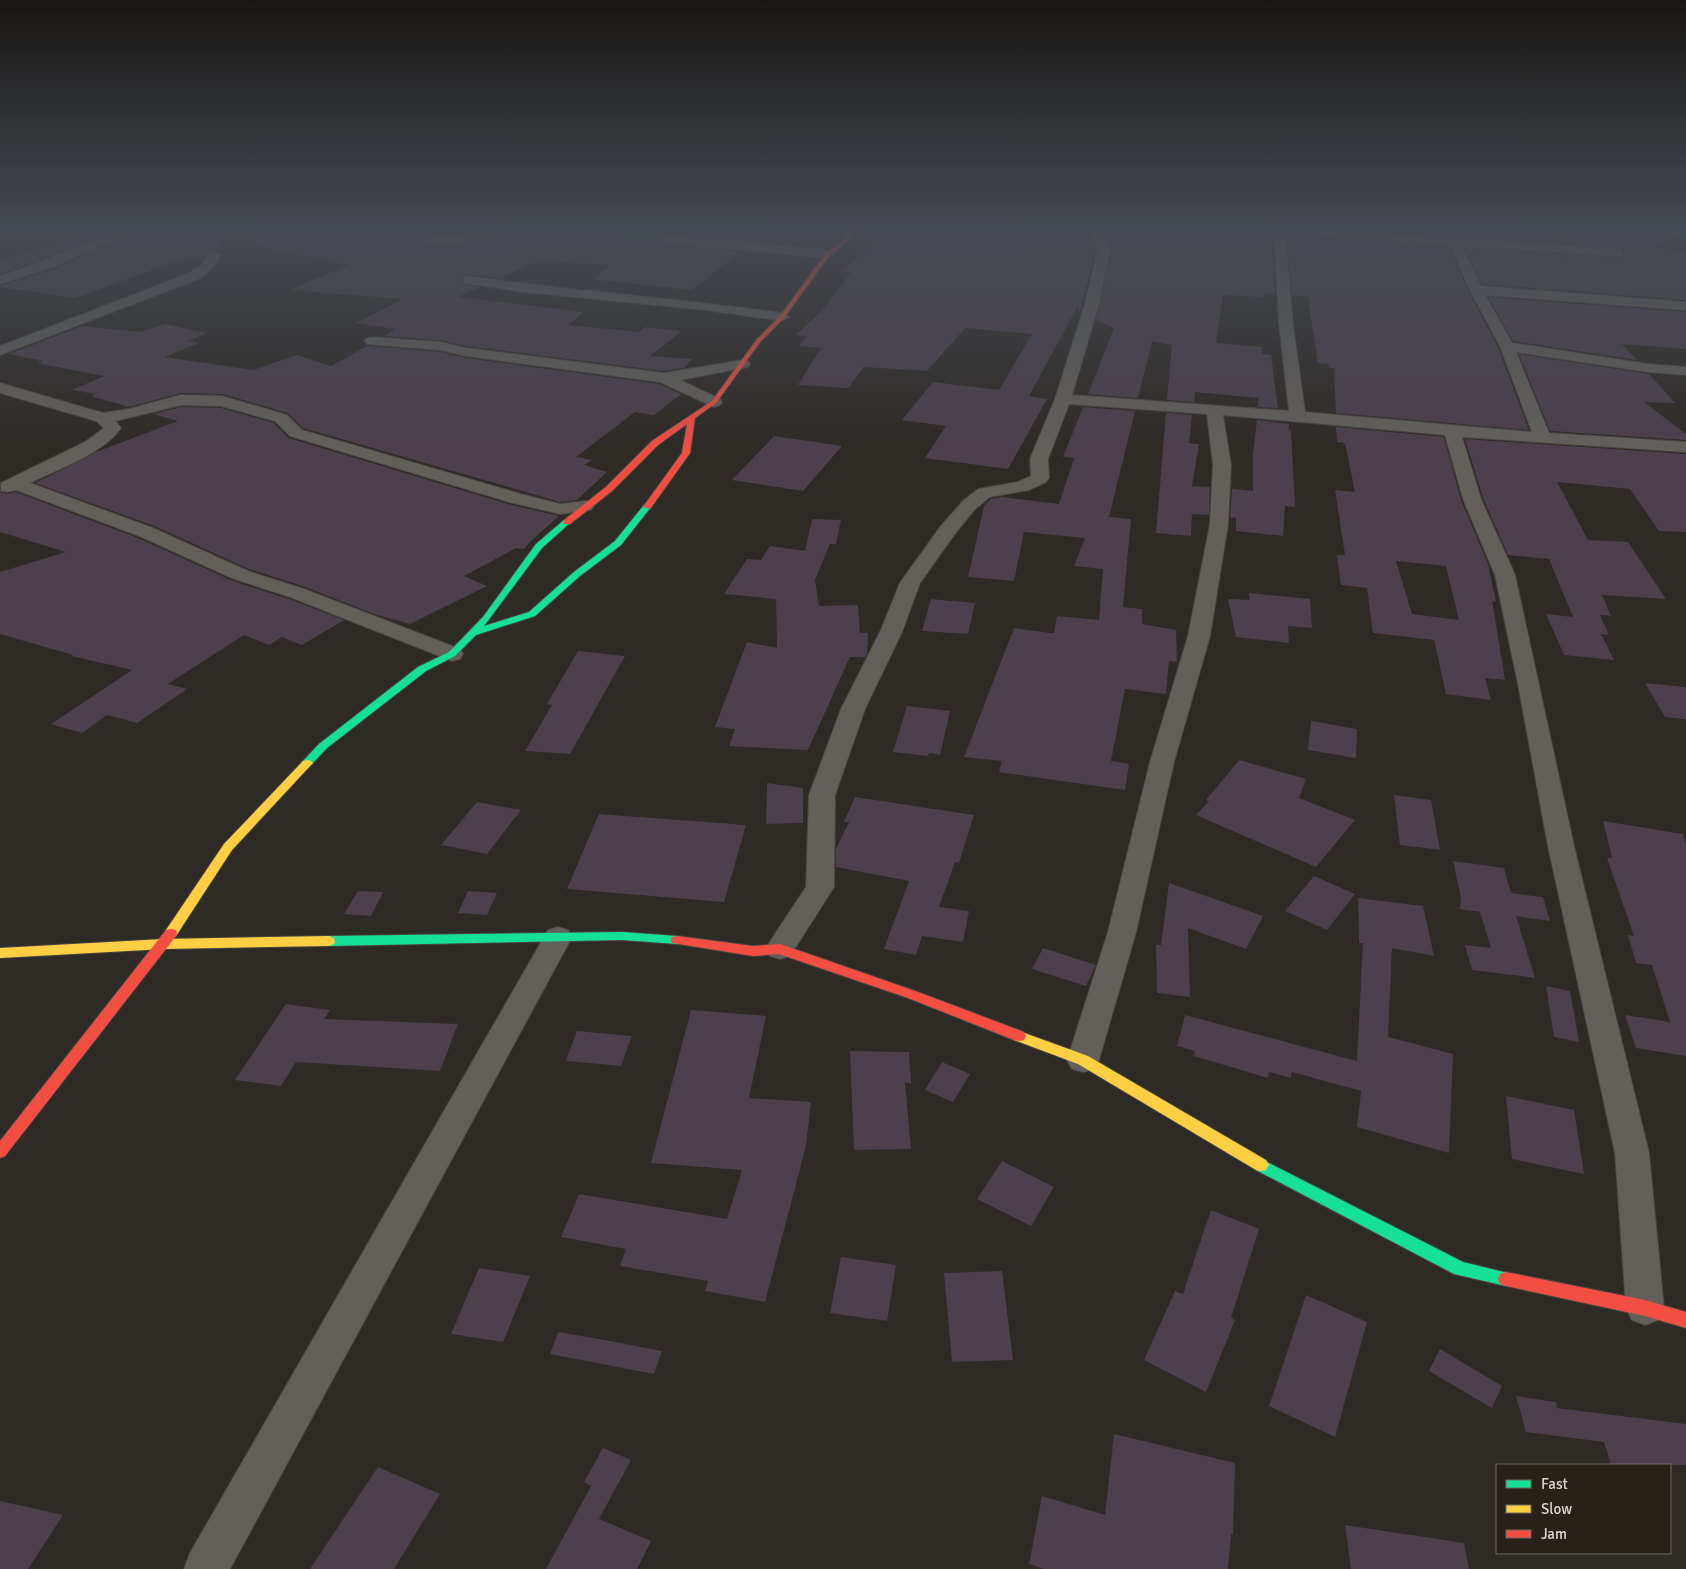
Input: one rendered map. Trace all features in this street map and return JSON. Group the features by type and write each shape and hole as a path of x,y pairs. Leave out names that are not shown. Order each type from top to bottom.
{"street":[{"path":"0,351 131,301"},
{"path":"657,301 782,317"},
{"path":"0,1152 164,944 228,847 323,746 422,669 452,654 501,600 539,546 566,514 585,506 609,489 656,443 714,402 744,364 759,340 782,317 794,301"},
{"path":"780,949 820,887 822,795 852,709 891,632 910,583 946,531 969,505 984,493 1023,486 1040,478 1039,459 1063,399 1093,301"},
{"path":"1284,301 1297,416"},
{"path":"1482,301 1507,346 1542,436"},
{"path":"1623,301 1686,306"},
{"path":"372,341 440,346 466,352 555,362 664,378 744,364"},
{"path":"1507,346 1648,368 1686,371"},
{"path":"699,395 715,370"},
{"path":"664,378 714,402"},
{"path":"0,388 102,418 130,414 181,400 222,401 281,418 296,433 435,473 566,514"},
{"path":"1063,399 1297,416 1452,431 1686,447"},
{"path":"1083,1060 1122,932 1162,762 1199,636 1219,524 1222,466 1214,410"},
{"path":"472,634 532,614 576,574 618,543 655,497 686,453 692,417"},
{"path":"7,486 91,446 104,437 112,428 102,418"},
{"path":"1452,431 1472,499 1505,575 1561,846 1632,1152 1644,1308"},
{"path":"7,486 146,532 241,575 452,654"},
{"path":"0,953 164,944 622,936 694,941 753,951 780,949 913,995 1083,1060 1274,1173 1460,1269 1644,1308 1686,1320"},
{"path":"206,1569 558,937"}],"building":[{"path":"399,301 493,301 584,312 568,325 640,332 645,327 682,331 650,356 692,359 684,368 664,371 466,346 440,340 384,336 396,329 356,323"},
{"path":"830,301 1083,301 1080,312 1078,311 1078,306 1029,396 1047,399 1008,469 925,458 946,426 902,420 933,382 999,390 1032,334 965,328 927,371 864,367 848,388 798,385 821,348 799,346 807,336 796,335"},
{"path":"1100,301 1222,301 1216,343 1262,347 1261,354 1271,355 1278,408 1258,407 1259,398 1195,392 1194,402 1167,400 1172,345 1152,341 1138,398 1088,394 1114,328 1096,320"},
{"path":"1309,301 1473,301 1498,347 1529,430 1336,413 1334,368 1329,368 1328,364 1318,363"},
{"path":"1490,301 1544,301 1686,312 1686,349 1622,344 1637,360 1513,341"},
{"path":"165,324 207,333 188,341 199,343 164,357 253,370 297,355 331,366 367,346 440,352 466,358 659,384 681,394 654,415 635,412 576,457 592,460 584,465 607,472 577,500 560,502 303,428 288,413 223,394 181,393 129,407 91,396 96,394 72,390 104,376 37,363 43,361 9,354 82,326 140,332"},
{"path":"1519,354 1649,374 1675,403 1644,402 1686,434 1686,440 1550,431"},
{"path":"182,407 221,408 274,423 289,438 508,504 559,516 524,549 516,548 464,576 487,586 410,624 377,615 305,587 249,569 154,526 35,483 96,452 178,421 154,414"},
{"path":"1083,407 1135,411 1109,517 1131,519 1123,607 1142,609 1142,624 1176,630 1177,662 1169,661 1166,694 1125,689 1111,761 1129,764 1125,790 999,772 1002,761 964,757 1014,628 1054,633 1057,616 1099,620 1103,569 1074,566 1085,538 1024,532 1014,581 968,577 984,506 991,499 1001,497 1059,504 1074,458 1063,457"},
{"path":"1166,413 1192,415 1189,443 1199,444 1192,486 1210,487 1209,515 1192,514 1191,536 1156,533"},
{"path":"1257,420 1289,424 1289,430 1291,430 1295,507 1285,506 1283,536 1236,531 1236,518 1230,517 1232,489 1253,491 1253,453"},
{"path":"1336,427 1444,437 1461,500 1488,564 1496,602 1492,601 1505,680 1485,678 1491,700 1446,694 1434,640 1373,633 1367,588 1341,585 1337,555 1345,555 1335,490 1355,492 1345,443 1337,442","holes":["1396,561 1446,566 1459,620 1412,614"]},
{"path":"774,436 842,446 803,491 732,480"},
{"path":"1465,439 1686,454 1686,532 1659,531 1630,489 1557,482 1588,540 1628,542 1666,599 1602,595 1611,616 1600,615 1609,635 1601,634 1614,660 1564,655 1546,614 1573,617 1549,559 1508,555 1483,498"},
{"path":"0,492 7,494 16,492 138,538 233,581 289,599 344,620 302,645 282,637 269,645 244,635 168,684 187,689 137,723 107,715 82,733 51,724 132,670 72,656 0,634 0,572 66,552 0,532"},
{"path":"812,519 841,520 836,544 830,544 815,580 819,606 858,605 860,633 868,633 867,654 865,657 850,657 808,750 729,746 735,729 715,727 747,642 777,648 776,599 724,594 747,559 761,560 770,546 805,551"},
{"path":"1249,593 1310,599 1312,628 1288,626 1289,643 1236,637 1228,599 1250,600"},
{"path":"931,599 975,603 968,634 922,631"},
{"path":"578,651 625,656 570,754 525,751 552,705 547,704"},
{"path":"1645,683 1686,687 1686,719 1665,717"},
{"path":"907,706 950,711 940,755 929,753 928,756 893,752"},
{"path":"1311,721 1357,729 1356,758 1308,750"},
{"path":"1239,760 1306,779 1299,798 1355,820 1316,867 1196,815 1209,801 1206,800"},
{"path":"767,783 803,788 803,823 766,824"},
{"path":"1394,795 1431,800 1440,850 1400,845"},
{"path":"855,797 974,815 959,863 955,862 939,907 969,911 963,942 922,936 916,955 884,949 909,881 836,867 836,849 849,822 844,822"},
{"path":"477,802 521,810 487,854 441,845"},
{"path":"599,814 746,825 724,902 567,889"},
{"path":"1603,821 1683,834 1686,845 1686,1056 1636,1048 1625,1015 1670,1022 1652,965 1636,963 1628,935 1634,936 1607,858 1612,858"},
{"path":"1453,861 1504,868 1511,893 1543,897 1550,921 1516,916 1535,978 1472,970 1465,945 1491,948 1480,912 1460,909 1461,898"},
{"path":"1314,876 1355,894 1327,930 1285,911"},
{"path":"1169,883 1263,916 1246,949 1188,928 1190,997 1157,993 1156,945 1161,945"},
{"path":"358,891 383,892 371,916 344,914"},
{"path":"468,891 497,893 487,915 458,913"},
{"path":"1358,898 1423,906 1434,956 1392,948 1388,1037 1453,1054 1449,1153 1357,1127 1361,1091 1292,1072 1291,1078 1269,1072 1268,1078 1194,1056 1195,1051 1177,1046 1185,1015 1357,1061 1363,943 1359,943"},
{"path":"1043,948 1096,965 1086,986 1032,969"},
{"path":"1546,986 1570,991 1579,1042 1554,1037"},
{"path":"286,1004 330,1010 324,1019 458,1024 440,1071 296,1062 281,1086 235,1080"},
{"path":"691,1010 766,1016 749,1098 811,1102 806,1146 765,1302 705,1291 708,1281 620,1266 626,1249 561,1237 579,1194 727,1219 742,1170 651,1163"},
{"path":"577,1031 632,1036 621,1066 566,1061"},
{"path":"850,1051 909,1052 911,1084 905,1082 911,1149 854,1150"},
{"path":"942,1062 970,1074 953,1102 925,1090"},
{"path":"1506,1096 1574,1110 1584,1174 1512,1159"},
{"path":"1002,1161 1054,1187 1031,1226 977,1199"},
{"path":"1211,1210 1259,1229 1231,1318 1235,1320 1206,1392 1144,1360 1175,1291 1183,1294"},
{"path":"841,1257 896,1265 887,1321 830,1313"},
{"path":"479,1268 530,1276 503,1342 451,1334"},
{"path":"1002,1271 1013,1360 952,1362 944,1273"},
{"path":"1306,1295 1367,1322 1335,1437 1269,1406"},
{"path":"558,1332 662,1351 654,1374 550,1354"},
{"path":"1440,1349 1502,1386 1492,1408 1429,1371"},
{"path":"1516,1396 1556,1402 1557,1408 1686,1424 1686,1465 1611,1464 1604,1442 1526,1432"},
{"path":"1114,1434 1235,1463 1233,1535 1231,1534 1228,1569 1044,1569 1029,1564 1042,1496 1105,1515"},
{"path":"603,1448 631,1460 599,1519 651,1541 637,1569 546,1569 591,1486 584,1482"},
{"path":"378,1467 440,1494 394,1569 310,1569"},
{"path":"0,1501 63,1515 28,1569 0,1569"},
{"path":"1345,1525 1464,1543 1469,1569 1351,1569"}],"traffic: fast":[{"path":"473,633 532,614 577,574 618,543 647,507"},
{"path":"307,763 323,746 422,669 452,654 486,619 539,546 567,522"},
{"path":"329,941 622,936 677,940"},
{"path":"1261,1165 1460,1269 1506,1279"}],"traffic: slow":[{"path":"171,933 228,847 307,763"},
{"path":"0,953 164,944 329,941"},
{"path":"1019,1036 1083,1060 1261,1165"}],"traffic: jam":[{"path":"567,522 609,489 655,443 714,402 759,340 782,317 794,301"},
{"path":"647,507 686,453 692,417"},
{"path":"0,1152 171,933"},
{"path":"677,940 753,951 780,949 913,995 1019,1036"},
{"path":"1506,1279 1645,1308 1686,1320"}]}
